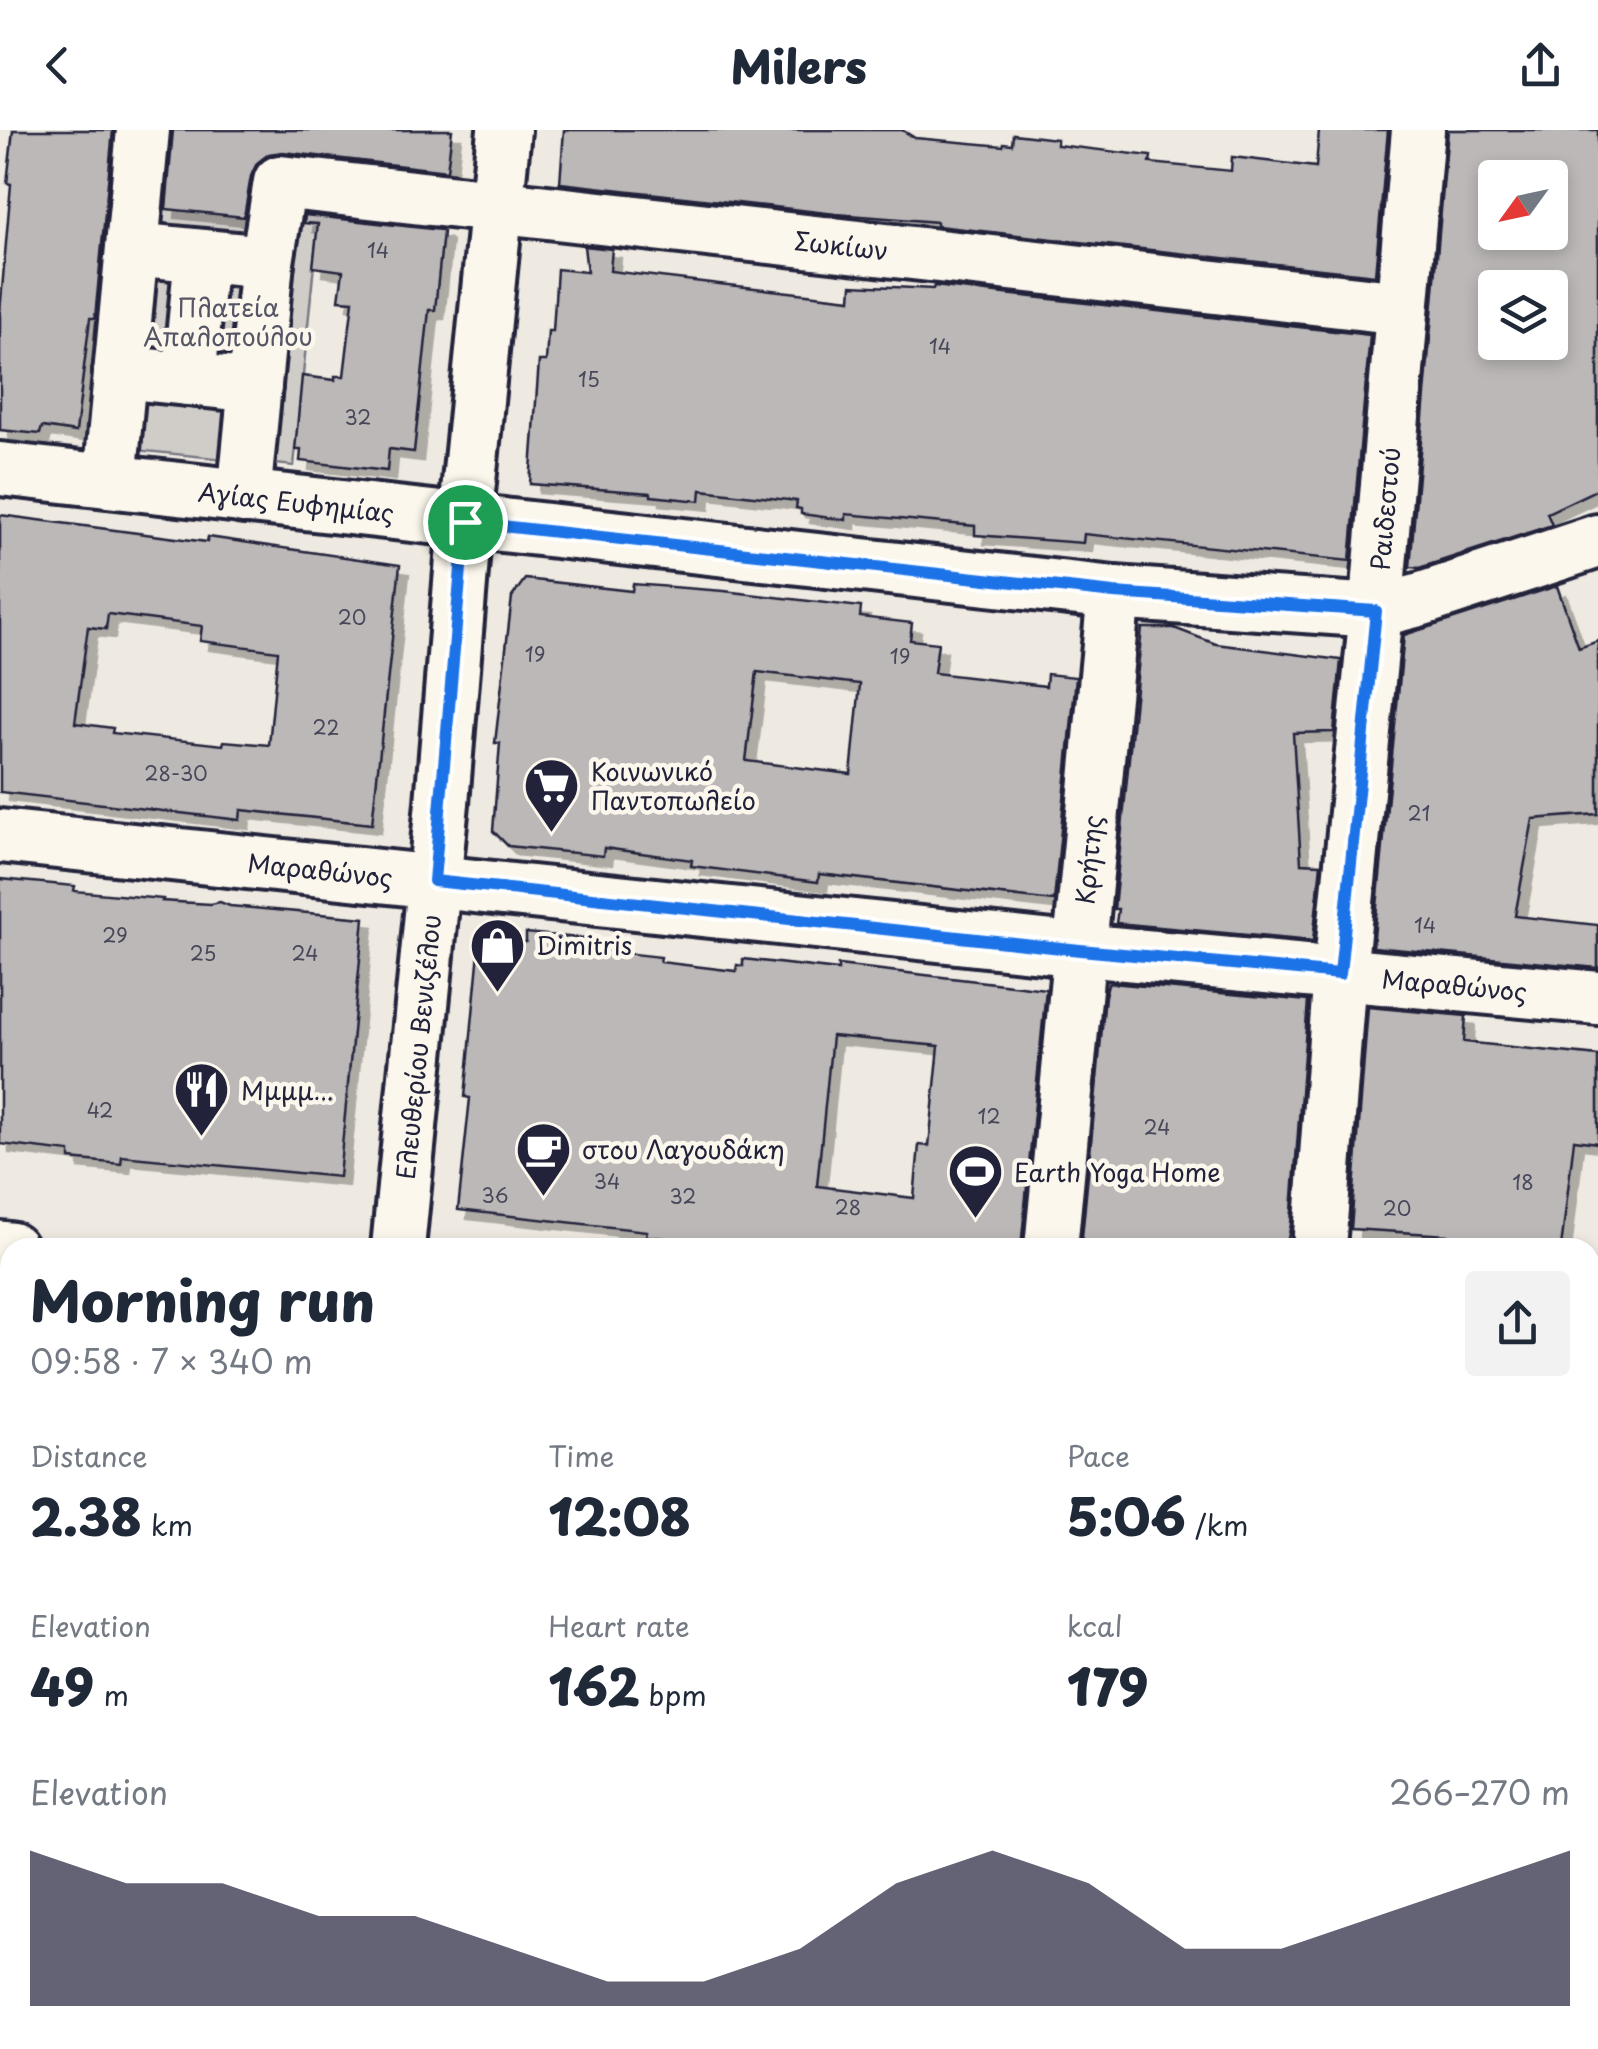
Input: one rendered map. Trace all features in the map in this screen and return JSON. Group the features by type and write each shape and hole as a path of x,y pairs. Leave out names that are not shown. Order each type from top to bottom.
{"street":[{"path":"110,481 143,130"},
{"name":"Ελευθερίου Βενιζέλου","path":"399,1238 504,130"},
{"name":"Ραιδεστού","path":"1320,1238 1340,974 1418,130"},
{"name":"Σωκίων","path":"267,262 280,182 1402,308"},
{"path":"132,249 267,262 244,496"},
{"path":"188,379 201,256"},
{"path":"120,372 255,386"},
{"name":"Αγίας Ευφημίας","path":"0,469 1114,593 1376,611 1598,541"},
{"name":"Κρήτης","path":"1052,1238 1114,593"},
{"name":"Μαραθώνος","path":"0,836 1080,950 1598,998"}],"green space":[{"name":"Πλατεία Απαλοπούλου","path":"159,208 318,224 294,466 135,450"}],"building":[{"path":"13,130 113,130 95,318 90,318 76,432 42,427 40,434 0,430 0,313"},
{"path":"173,130 452,130 447,171 283,152 269,154 257,163 251,176 244,217 166,209"},
{"path":"564,130 902,130 915,138 1003,146 1012,144 1013,134 1057,139 1057,145 1151,156 1150,163 1231,171 1232,157 1316,167 1319,130 1388,130 1375,275 937,226 937,222 560,183"},
{"path":"1448,130 1598,130 1598,489 1547,513 1552,525 1419,568 1410,567"},
{"path":"305,215 443,232 435,310 429,310 414,452 389,449 387,471 300,461 301,450 295,450 302,376 335,380 335,376 344,376 353,301 339,300 343,271 313,267 318,224 304,223"},
{"path":"584,246 612,249 610,271 851,299 852,285 933,289 934,286 1370,335 1350,561 1084,534 1083,543 975,535 975,526 846,514 846,520 801,514 801,509 796,508 797,501 701,490 700,501 651,493 530,484 539,361 546,361 548,331 553,331 557,269 587,272"},
{"path":"0,515 207,542 208,537 400,565 372,824 241,810 240,820 0,792","holes":["108,614 202,626 200,641 278,651 269,745 224,741 223,745 112,733 113,728 75,723 88,627 106,629"]},
{"path":"525,579 632,591 633,584 724,591 861,607 860,617 912,623 910,640 938,643 934,673 1046,686 1047,674 1076,677 1054,901 819,874 818,882 691,866 692,860 604,848 603,856 508,846 493,831 500,743 495,743 512,597","holes":["757,672 860,684 851,774 746,761"]},
{"path":"1557,586 1579,648 1598,641 1598,814 1533,819 1515,916 1598,925 1598,968 1373,947 1404,635"},
{"path":"1142,628 1174,628 1216,644 1341,660 1334,732 1293,733 1301,863 1321,864 1313,941 1116,923 1118,909 1114,909"},
{"path":"0,879 75,886 74,891 162,901 220,902 364,918 339,1177 122,1156 121,1164 70,1159 70,1152 0,1144"},
{"path":"526,933 588,939 588,949 736,971 737,965 743,966 743,959 838,970 838,965 1046,989 1022,1238 664,1238 646,1236 647,1231 458,1210 480,941 526,942","holes":["832,1036 939,1046 929,1146 919,1145 914,1198 817,1186"]},
{"path":"1108,984 1308,1001 1288,1238 1082,1238"},
{"path":"1368,1007 1466,1016 1464,1042 1598,1056 1598,1143 1574,1140 1562,1238 1447,1238 1447,1235 1351,1229"}],"place":[{"name":"Κοινωνικό Παντοπωλείο","path":"552,834"},
{"name":"Dimitris","path":"497,994"},
{"name":"Μμμμ...","path":"202,1139"},
{"name":"στου Λαγουδάκη","path":"543,1198"},
{"name":"Earth Yoga Home","path":"975,1221"}],"route":[{"path":"465,522 1114,593 1376,611 1340,974 434,881 465,522"}]}
